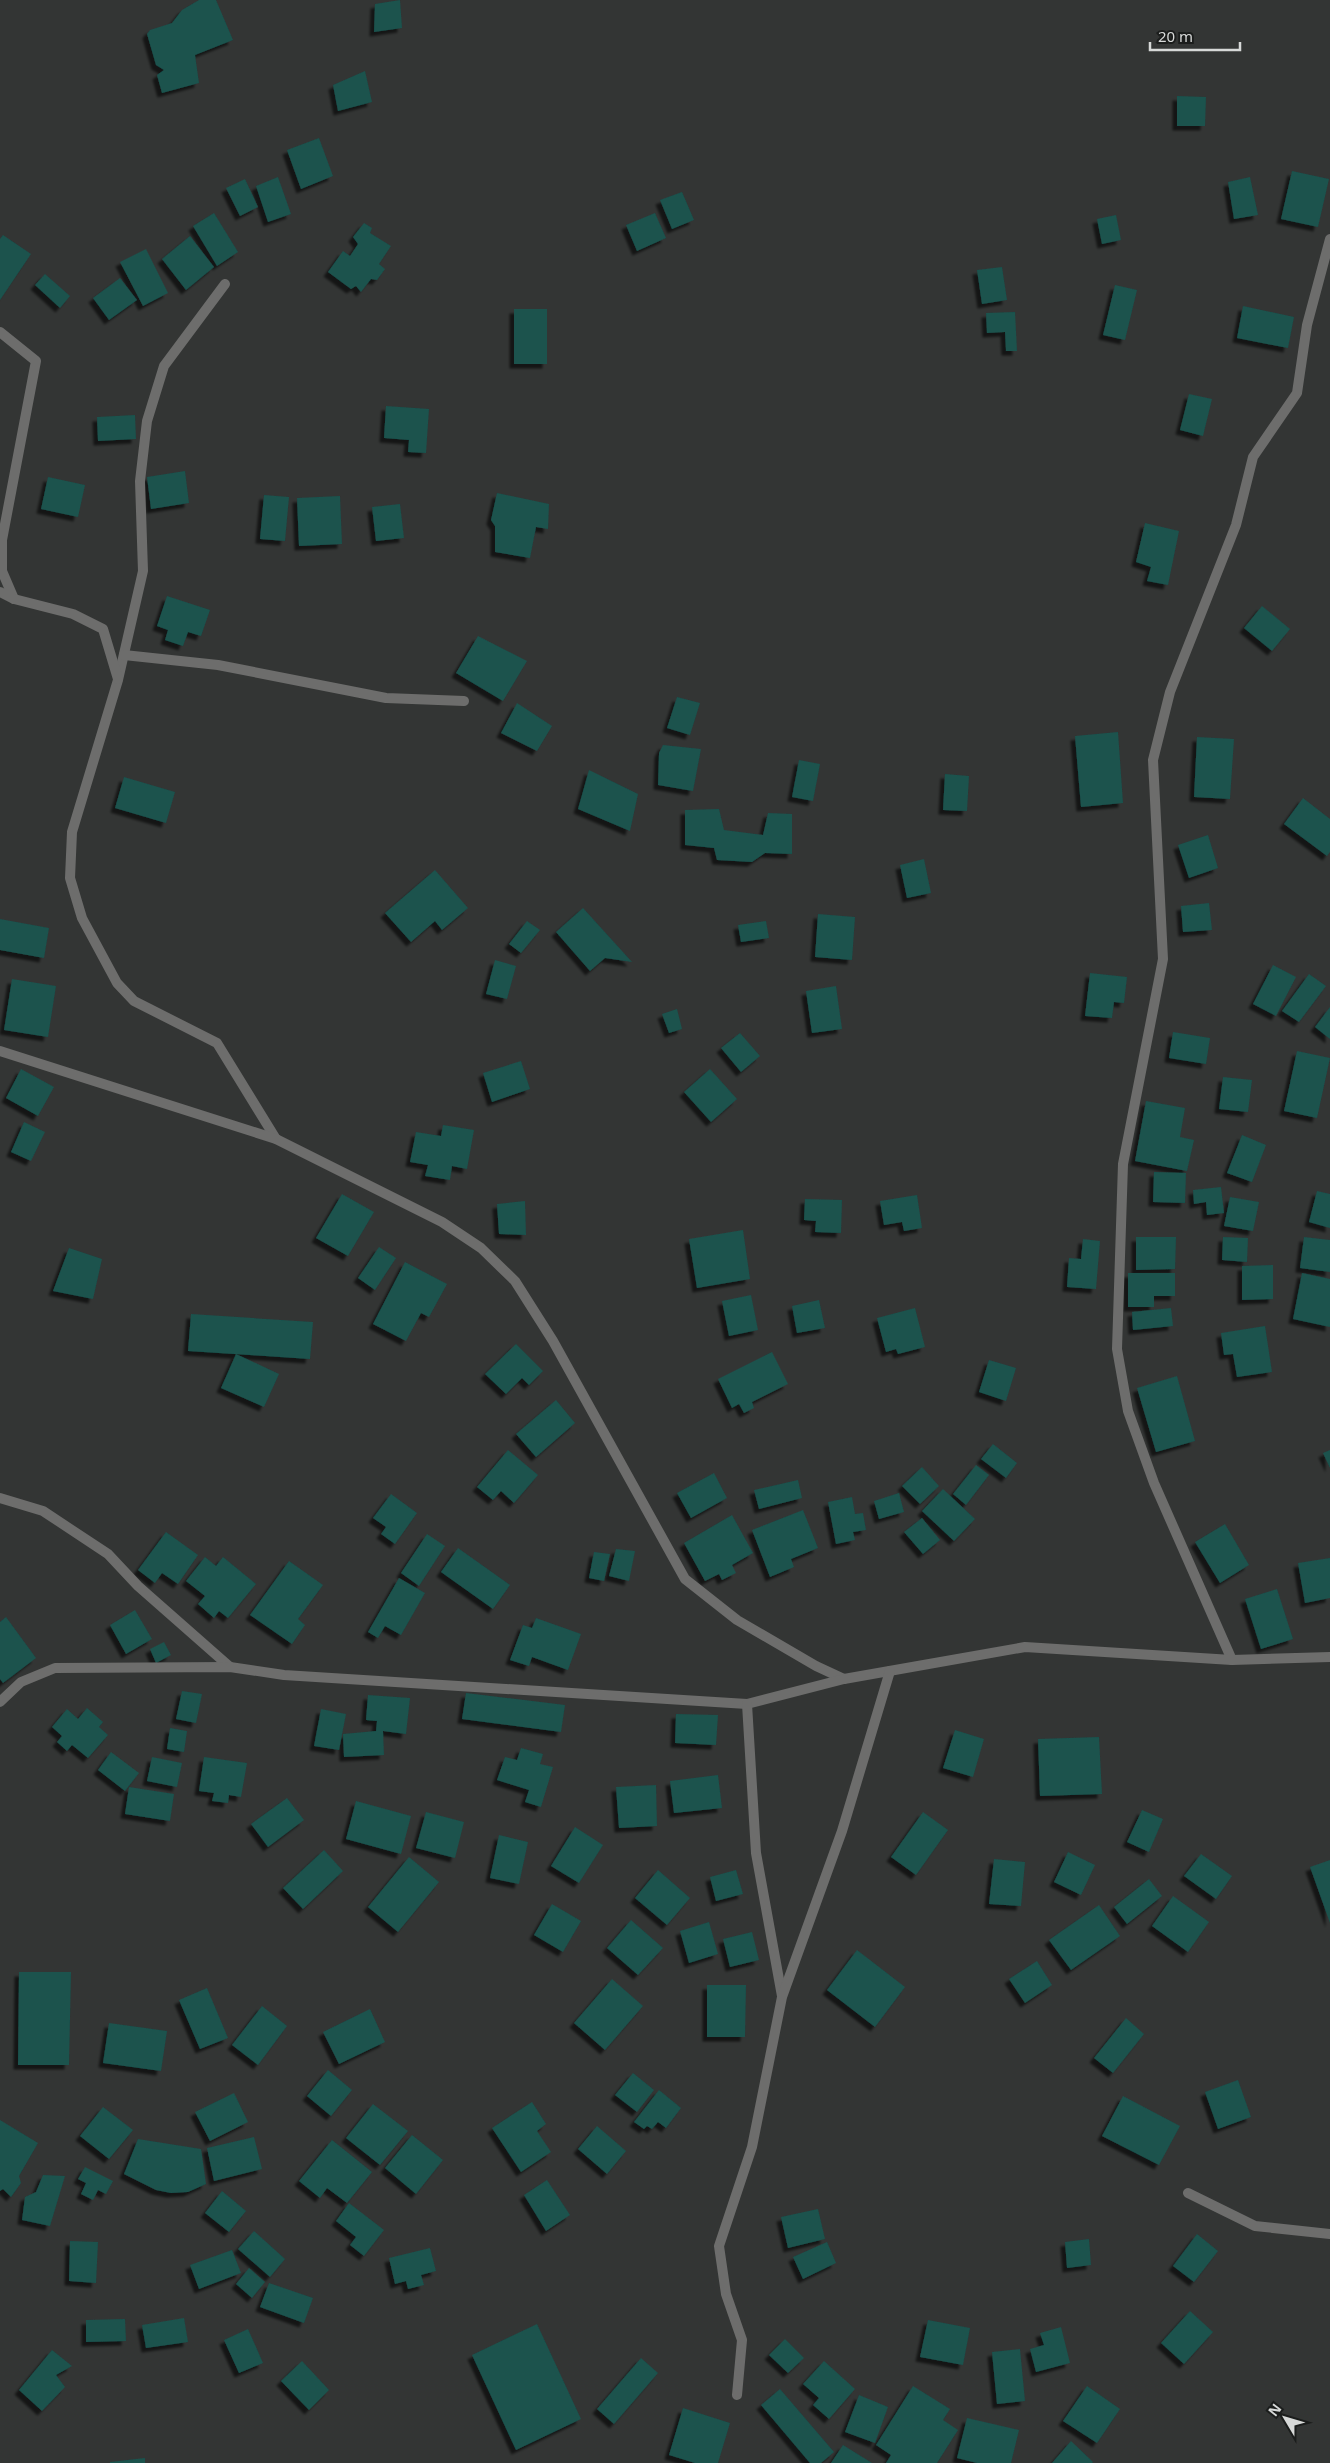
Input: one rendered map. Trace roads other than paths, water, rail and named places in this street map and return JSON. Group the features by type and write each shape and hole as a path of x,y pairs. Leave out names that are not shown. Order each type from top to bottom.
{"street":[{"path":"1232,1660 1154,1483 1128,1411 1117,1350 1123,1164 1163,959 1153,760 1170,692 1236,525 1253,457 1297,392 1307,325 1330,239"},
{"path":"225,284 164,366 147,421 140,481 143,571 118,680 72,832 70,878 82,918 117,983 134,1001 216,1043 276,1139"},
{"path":"0,332 36,361 2,540 2,571 14,599"},
{"path":"0,592 14,599 73,614 103,629 118,680"},
{"path":"124,655 218,665 386,698 464,702"},
{"path":"0,1051 276,1139 442,1222 481,1248 515,1281 553,1341 685,1580 737,1620 844,1680"},
{"path":"0,1498 43,1511 108,1554 138,1586 230,1667"},
{"path":"0,1702 21,1682 55,1668 230,1667 284,1676 747,1704 844,1680 1025,1647 1232,1660 1330,1657"},
{"path":"737,2395 742,2340 726,2294 719,2246 752,2147 782,1997 842,1831 890,1671"},
{"path":"747,1704 756,1853 782,1997"},
{"path":"1188,2193 1255,2226 1330,2234"}]}
